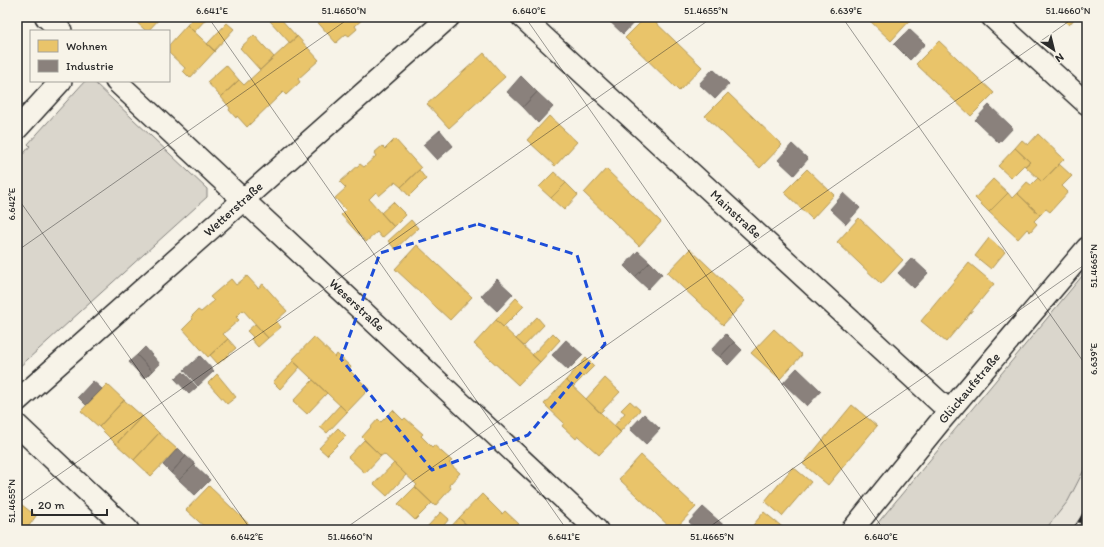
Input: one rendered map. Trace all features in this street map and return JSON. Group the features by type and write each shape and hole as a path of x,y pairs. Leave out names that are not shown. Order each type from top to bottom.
{"street":[{"path":"46,17 60,30"},
{"name":"Wetterstraße","path":"17,401 449,17"},
{"name":"Mainstraße","path":"522,17 949,411"},
{"path":"992,17 1087,104"},
{"path":"17,129 60,82"},
{"name":"Weserstraße","path":"117,82 597,530"},
{"name":"Glückaufstraße","path":"852,530 949,411 1087,248"},
{"path":"17,425 128,530"}],"highlighted area":[{"path":"478,224 577,255 605,344 528,435 432,470 341,359 380,253"}],"shaded area":[{"path":"84,82 94,82 207,189 207,197 17,369 17,156 18,155 21,157 30,146 28,144"},
{"path":"1087,270 1087,464 1068,501 1045,530 872,530"},
{"path":"1087,464 1087,530 1045,530 1068,501"}],"building: Wohnen":[{"path":"131,17 161,17 149,30 145,30"},
{"path":"194,17 208,17 194,32 187,25"},
{"path":"274,17 279,17 297,37 290,43 270,21"},
{"path":"313,17 365,17 355,26 357,29 349,36 346,34 336,43"},
{"path":"646,17 650,17 702,67 679,91 625,38"},
{"path":"866,17 913,17 891,41"},
{"path":"1060,17 1076,17 1069,25"},
{"path":"227,23 234,29 214,51 207,44"},
{"path":"187,25 215,51 190,78 183,71 185,68 170,54 170,44"},
{"path":"254,35 274,57 260,70 240,48"},
{"path":"297,36 319,60 298,79 300,82 286,95 283,92 247,127 229,110 230,108 221,97 239,80 244,85"},
{"path":"939,41 994,93 971,116 916,64"},
{"path":"484,53 505,77 449,128 427,104"},
{"path":"226,65 239,80 221,97 207,82"},
{"path":"728,93 782,145 760,168 705,116"},
{"path":"549,116 577,142 555,166 527,140"},
{"path":"1038,134 1064,159 1042,182 1025,166 1030,162 1015,148 1022,140 1028,145"},
{"path":"395,139 421,168 401,187 395,182 379,196 376,192 369,199 394,227 382,238 377,232 366,242 341,215 346,210 335,198 346,188 340,182 360,164 364,167 376,156 374,153 382,146 385,149"},
{"path":"1015,148 1030,162 1025,166 1024,165 1011,178 998,166"},
{"path":"1059,164 1072,176 1062,186 1068,192 1050,212 1046,209 1040,215 1017,193 1027,182 1031,185 1038,178 1042,182"},
{"path":"606,169 661,222 639,246 584,193"},
{"path":"807,169 834,195 812,219 784,192"},
{"path":"419,170 426,179 409,196 401,187"},
{"path":"554,172 566,183 551,198 539,187"},
{"path":"993,179 1008,193 989,212 975,198"},
{"path":"566,183 578,195 564,210 551,198"},
{"path":"1008,193 1012,198 1017,193 1040,215 1034,221 1037,224 1030,232 1027,229 1018,239 989,212"},
{"path":"393,202 406,215 394,227 381,213"},
{"path":"859,218 903,260 881,284 837,242"},
{"path":"411,220 418,228 395,249 388,241"},
{"path":"989,238 1005,252 991,269 975,256"},
{"path":"417,245 472,297 450,320 395,269"},
{"path":"690,249 745,301 723,325 667,273"},
{"path":"969,263 994,284 946,342 921,321"},
{"path":"247,276 258,288 263,284 287,311 276,321 281,327 268,338 243,310 236,317 239,320 223,334 228,339 208,357 183,329 193,319 191,317 198,310 201,312 214,301 210,297 231,279 236,285"},
{"path":"516,298 524,306 503,327 496,320"},
{"path":"537,317 544,325 524,346 516,339"},
{"path":"496,320 540,362 518,385 474,344"},
{"path":"255,324 268,338 258,347 251,339 253,337 247,331"},
{"path":"774,329 802,355 780,379 751,353"},
{"path":"553,333 560,340 540,362 532,355"},
{"path":"314,337 335,357 337,354 351,367 349,370 369,389 347,412 292,360"},
{"path":"228,339 236,348 218,364 210,355"},
{"path":"586,358 594,366 573,387 566,380"},
{"path":"293,361 300,367 280,389 273,382"},
{"path":"217,374 236,397 227,404 208,383"},
{"path":"605,378 620,392 600,413 586,399"},
{"path":"313,380 327,393 307,414 293,401"},
{"path":"566,380 621,432 599,455 578,436 576,439 562,426 564,423 544,404"},
{"path":"107,384 124,400 99,427 81,411"},
{"path":"124,400 142,416 116,444 99,427"},
{"path":"630,401 640,410 620,432 614,426 625,413 621,410"},
{"path":"340,405 347,412 327,433 320,427"},
{"path":"852,405 877,426 828,485 803,464"},
{"path":"393,410 403,420 405,418 423,434 421,436 432,447 434,445 452,461 449,463 460,473 449,485 451,488 435,506 415,487 417,485 384,454 381,456 362,437 378,419 381,422"},
{"path":"142,416 159,433 134,460 116,444"},
{"path":"338,428 346,436 327,455 319,448"},
{"path":"159,433 177,449 151,476 134,460"},
{"path":"364,440 381,456 365,473 348,457"},
{"path":"641,455 696,507 674,530 619,479"},
{"path":"394,463 406,475 387,496 374,484"},
{"path":"793,467 811,482 782,516 765,501"},
{"path":"209,486 255,530 208,530 186,510"},
{"path":"415,487 432,503 415,520 398,504"},
{"path":"482,494 502,514 505,511 519,524 516,527 519,530 472,530 459,518"},
{"path":"17,501 36,516 26,530 17,530"},
{"path":"441,512 449,519 440,530 431,530 427,527"},
{"path":"764,512 786,530 749,530"},
{"path":"459,518 467,525 462,530 448,530"}],"building: Industrie":[{"path":"605,17 636,17 637,19 623,34"},
{"path":"909,29 925,44 910,60 894,44"},
{"path":"713,69 729,84 715,99 699,84"},
{"path":"521,76 537,92 523,107 507,92"},
{"path":"537,92 553,107 538,123 523,107"},
{"path":"989,105 1013,128 999,143 975,120"},
{"path":"440,130 453,146 437,160 423,145"},
{"path":"792,144 808,159 794,175 778,160"},
{"path":"844,193 860,208 846,224 830,209"},
{"path":"638,251 650,262 635,277 624,266"},
{"path":"912,258 928,273 914,288 898,273"},
{"path":"650,262 662,274 648,289 635,277"},
{"path":"497,279 513,294 497,311 481,296"},
{"path":"726,334 734,342 720,357 711,350"},
{"path":"566,340 583,355 568,370 552,355"},
{"path":"734,342 742,350 728,365 720,357"},
{"path":"145,347 160,364 152,371 137,355"},
{"path":"137,355 152,371 144,379 129,362"},
{"path":"200,356 214,371 198,386 184,370"},
{"path":"797,368 821,391 807,406 783,383"},
{"path":"183,372 197,387 189,394 175,379"},
{"path":"93,381 102,389 86,405 78,397"},
{"path":"644,414 660,429 646,444 630,429"},
{"path":"178,448 186,456 171,473 163,465"},
{"path":"186,456 195,464 179,480 171,473"},
{"path":"194,465 210,480 195,495 179,480"},
{"path":"703,507 728,529 698,530 689,522"}],"railway":[{"path":"1074,530 1087,509"}]}
